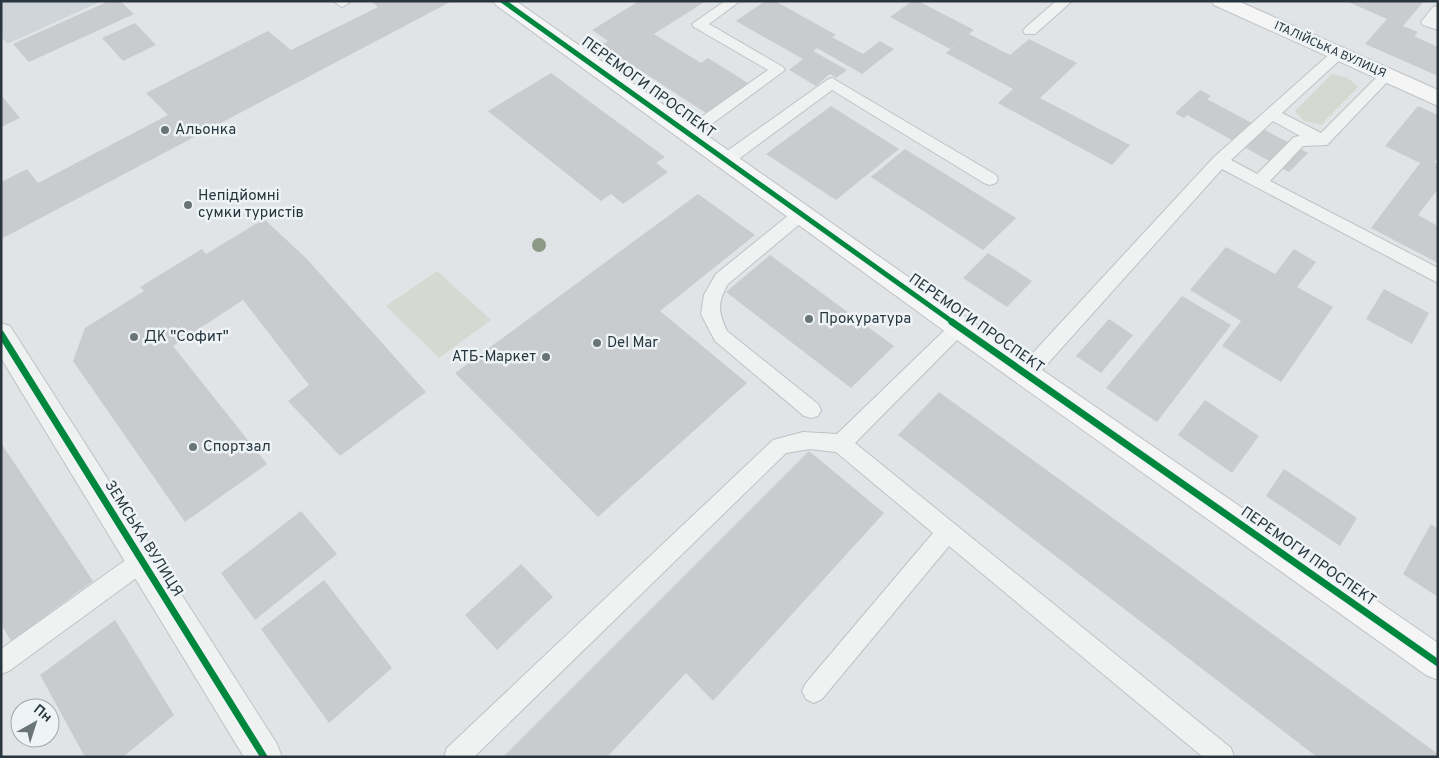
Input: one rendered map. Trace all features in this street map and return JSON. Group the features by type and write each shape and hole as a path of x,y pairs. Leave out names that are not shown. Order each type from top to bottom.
{"street":[{"name":"ПЕРЕМОГИ ПРОСПЕКТ","path":"503,1 958,327 1438,663"},
{"name":"ІТАЛІЙСЬКА ВУЛИЦЯ","path":"1221,1 1438,99"},
{"name":"ЗЕМСЬКА ВУЛИЦЯ","path":"1,334 264,757"}],"lane":[{"path":"689,133 778,70 699,24 734,1"},
{"path":"1030,31 1064,2 1062,1"},
{"path":"1438,10 1428,22 1438,26"},
{"path":"1026,374 1220,161 1338,54"},
{"path":"1259,182 1299,141 1322,141 1386,76"},
{"path":"726,160 832,83 990,180"},
{"path":"1271,114 1322,141"},
{"path":"1220,161 1438,276"},
{"path":"801,214 722,279 713,295 710,314 721,336 811,410"},
{"path":"841,444 958,327"},
{"path":"456,757 780,446 800,440 817,439 841,444 1222,757"},
{"path":"814,691 948,531"},
{"path":"1,663 142,561"}],"shaded area":[{"path":"1,1 102,1 7,44 1,37"},
{"path":"1332,74 1348,78 1358,87 1321,125 1304,121 1295,111"},
{"path":"437,271 491,320 439,358 386,306"}],"building":[{"path":"109,1 120,1 134,14 29,62 13,44"},
{"path":"371,1 452,1 1,239 1,182 27,169 38,183 168,115 146,93 268,31 291,50 378,7"},
{"path":"639,1 706,1 654,34 701,63 708,58 748,83 706,113 601,45 608,41 592,30"},
{"path":"765,1 775,1 836,35 832,37 863,54 880,41 894,49 862,74 817,48 813,51 847,70 836,78 830,74 816,86 789,70 803,59 736,21"},
{"path":"912,1 918,1 974,30 969,34 1010,55 1029,39 1077,63 1040,98 1130,145 1112,165 998,103 1013,89 946,53 962,39 950,49 890,17"},
{"path":"1346,1 1424,1 1403,26 1418,32 1414,36 1438,47 1438,76 1365,44 1387,19"},
{"path":"135,23 156,45 123,61 102,38"},
{"path":"551,73 665,157 656,163 668,172 623,204 611,194 601,201 488,111"},
{"path":"1200,90 1211,96 1207,99 1308,153 1289,172 1187,115 1184,118 1175,113"},
{"path":"1,95 20,118 1,127"},
{"path":"831,106 899,149 836,200 766,154"},
{"path":"1418,106 1438,115 1438,158 1434,162 1438,164 1438,189 1418,215 1438,226 1438,263 1371,228 1420,163 1385,146"},
{"path":"905,149 1016,218 983,250 871,177"},
{"name":"Del Mar","path":"698,194 755,235 660,311 747,383 598,517 455,373"},
{"name":"ДК \"Софит\"","path":"264,219 306,258 426,392 340,456 288,401 309,385 243,300 173,346 267,464 185,522 73,361 85,328 144,291 140,287 202,249 206,254"},
{"path":"1226,247 1275,274 1294,249 1316,262 1297,287 1333,307 1281,382 1222,346 1241,321 1190,290"},
{"path":"988,253 1032,281 1007,307 963,278"},
{"name":"Прокуратура","path":"770,255 894,346 851,388 726,292"},
{"path":"1384,289 1429,313 1412,344 1366,319"},
{"path":"1182,296 1231,325 1157,422 1106,388"},
{"path":"1109,319 1133,335 1101,373 1076,356"},
{"path":"939,392 1438,754 1438,757 1317,757 898,435"},
{"path":"1205,400 1259,436 1232,473 1178,435"},
{"path":"1,443 93,581 11,641 1,624"},
{"path":"809,451 884,513 713,701 686,673 607,757 503,757"},
{"path":"1284,469 1357,518 1340,546 1266,496"},
{"path":"301,511 337,554 255,620 221,573"},
{"path":"1431,524 1438,529 1438,597 1403,574"},
{"path":"521,564 553,597 497,650 465,615"},
{"path":"324,580 392,668 329,723 261,629"},
{"path":"115,620 174,715 123,757 85,757 60,711 60,698 53,698 40,675"}],"cycle path":[{"path":"503,1 959,327 1438,663"},
{"path":"1,334 264,757"}],"place":[{"name":"Альонка","path":"165,130"},
{"name":"Непідйомні сумки туристів","path":"188,205"},
{"name":"Прокуратура","path":"809,319"},
{"name":"ДК \"Софит\"","path":"134,337"},
{"name":"Del Mar","path":"597,343"},
{"name":"АТБ-Маркет","path":"546,357"},
{"name":"Спортзал","path":"193,447"}]}
